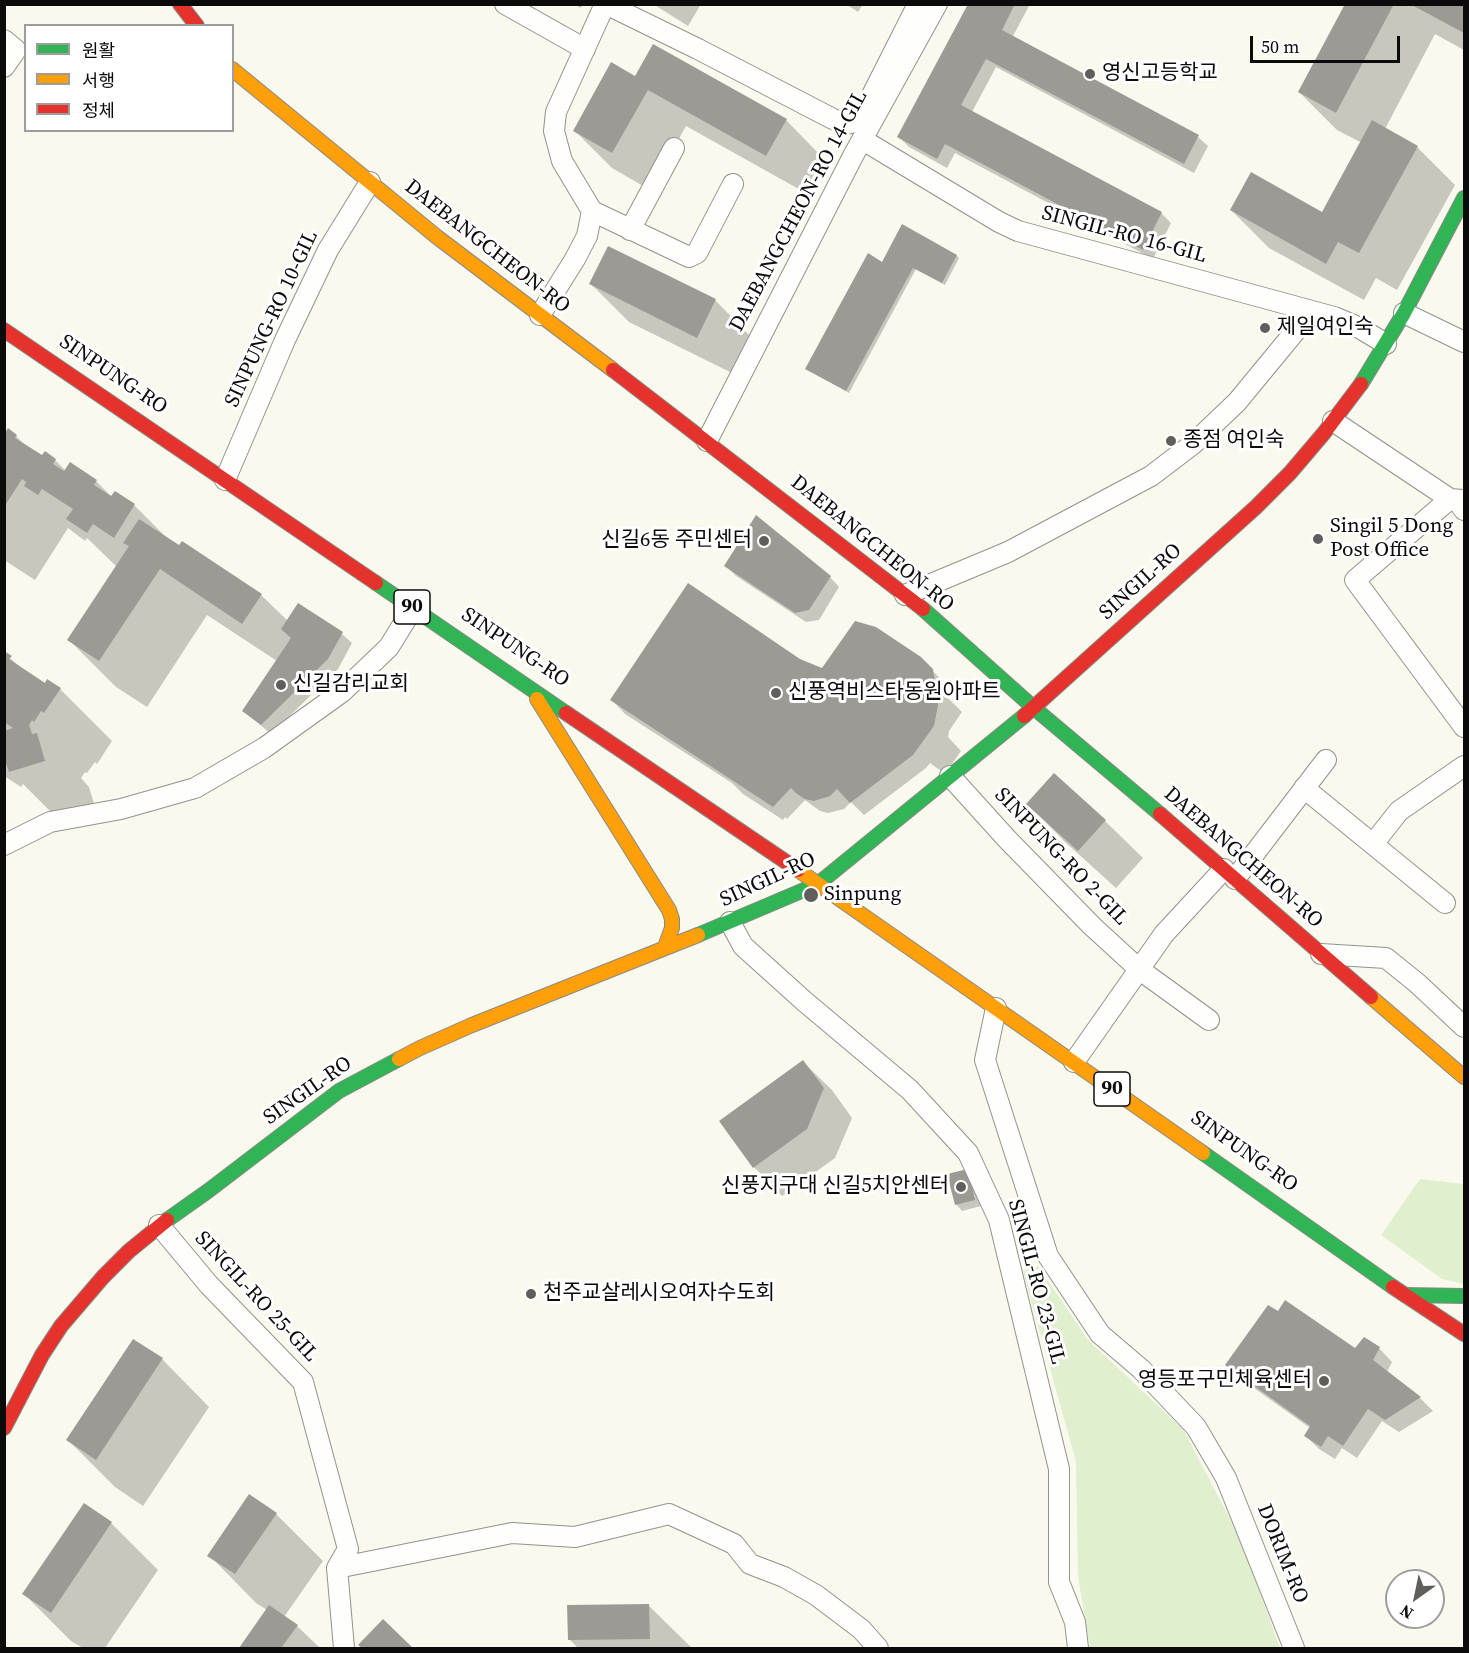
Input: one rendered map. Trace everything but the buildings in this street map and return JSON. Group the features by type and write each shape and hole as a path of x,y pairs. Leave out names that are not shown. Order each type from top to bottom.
{"main road":[{"path":"180,4 195,24"},
{"name":"DAEBANGCHEON-RO","path":"234,71 437,237 707,441 905,595 1464,1077"},
{"name":"SINGIL-RO","path":"4,1428 42,1355 61,1326 103,1277 159,1225 208,1191 339,1091 420,1047 730,922 818,884 1034,708 1256,507 1290,473 1358,388 1404,314 1462,207"},
{"name":"SINPUNG-RO","path":"4,330 818,884 1404,1295 1464,1334"},
{"path":"530,688 669,910 672,928 665,947"},
{"path":"1404,1295 1464,1296"}],"street":[{"path":"505,4 585,49"},
{"path":"733,184 697,253 689,257 592,211 562,161 554,131 556,112 605,4 846,124 854,122 863,113 918,4"},
{"name":"DAEBANGCHEON-RO 14-GIL","path":"707,441 853,156 937,4"},
{"path":"4,67 13,47"},
{"name":"SINGIL-RO 16-GIL","path":"863,140 999,222 1018,231 1334,317 1358,327 1386,344"},
{"path":"630,230 674,148"},
{"name":"SINPUNG-RO 10-GIL","path":"225,480 285,340 328,250 370,182"},
{"path":"540,315 575,260 587,236 592,211"},
{"path":"905,595 1008,552 1151,476 1193,444 1237,402 1312,311"},
{"path":"1404,314 1464,342"},
{"path":"1333,421 1460,503 1355,580 1464,727"},
{"path":"4,845 50,822 121,809 195,788 264,748 342,692 389,647 413,608"},
{"path":"1074,1062 1164,934 1229,874 1326,760"},
{"path":"1373,844 1399,811 1464,768"},
{"name":"SINPUNG-RO 2-GIL","path":"950,776 1007,839 1092,926 1140,970 1209,1020"},
{"path":"1304,788 1445,903"},
{"name":"SINGIL-RO 23-GIL","path":"730,922 743,946 804,1001 910,1090 968,1153 999,1220 1059,1468 1059,1582 1075,1622 1078,1648"},
{"path":"1321,954 1386,958 1417,983 1464,1027"},
{"name":"DORIM-RO","path":"996,1008 985,1060 1048,1256 1100,1334 1141,1369 1196,1427 1226,1478 1294,1648"},
{"name":"SINGIL-RO 25-GIL","path":"159,1225 209,1286 303,1382 348,1549 337,1568 344,1648"},
{"path":"337,1568 512,1533 575,1537 669,1514 735,1544 750,1564 783,1577 816,1595 861,1629 878,1648"}],"green space":[{"path":"1420,1179 1464,1183 1464,1284 1442,1279 1381,1235"},
{"path":"1038,1266 1088,1340 1183,1429 1241,1540 1280,1648 1090,1648 1078,1577 1076,1462 1023,1271"}],"traffic: fast":[{"path":"1361,384 1404,313 1464,198"},
{"path":"376,583 566,713"},
{"path":"923,609 1034,708 1160,814"},
{"path":"698,935 818,884 1024,716"},
{"path":"167,1220 339,1091 399,1059"},
{"path":"1203,1153 1393,1287"},
{"path":"1405,1295 1464,1296"}],"traffic: slow":[{"path":"234,71 437,237 613,370"},
{"path":"537,699 669,910 672,928 665,947"},
{"path":"798,870 1203,1153"},
{"path":"399,1059 472,1025 698,935"},
{"path":"1371,997 1464,1077"}],"traffic: jam":[{"path":"180,4 195,24"},
{"path":"4,330 376,583"},
{"path":"613,370 923,609"},
{"path":"1024,716 1256,507 1290,473 1361,384"},
{"path":"566,713 798,870"},
{"path":"1160,814 1371,997"},
{"path":"4,1428 42,1355 61,1326 103,1277 129,1251 167,1220"},
{"path":"1393,1287 1464,1334"}],"place":[{"name":"영신고등학교","path":"1090,74"},
{"name":"제일여인숙","path":"1265,328"},
{"name":"종점 여인숙","path":"1171,441"},
{"name":"Singil 5 Dong Post Office","path":"1318,539"},
{"name":"신길6동 주민센터","path":"764,541"},
{"name":"신길감리교회","path":"281,685"},
{"name":"신풍역비스타동원아파트","path":"776,693"},
{"name":"Sinpung","path":"811,895"},
{"name":"신풍지구대 신길5치안센터","path":"961,1187"},
{"name":"천주교살레시오여자수도회","path":"531,1294"},
{"name":"영등포구민체육센터","path":"1324,1381"}]}
